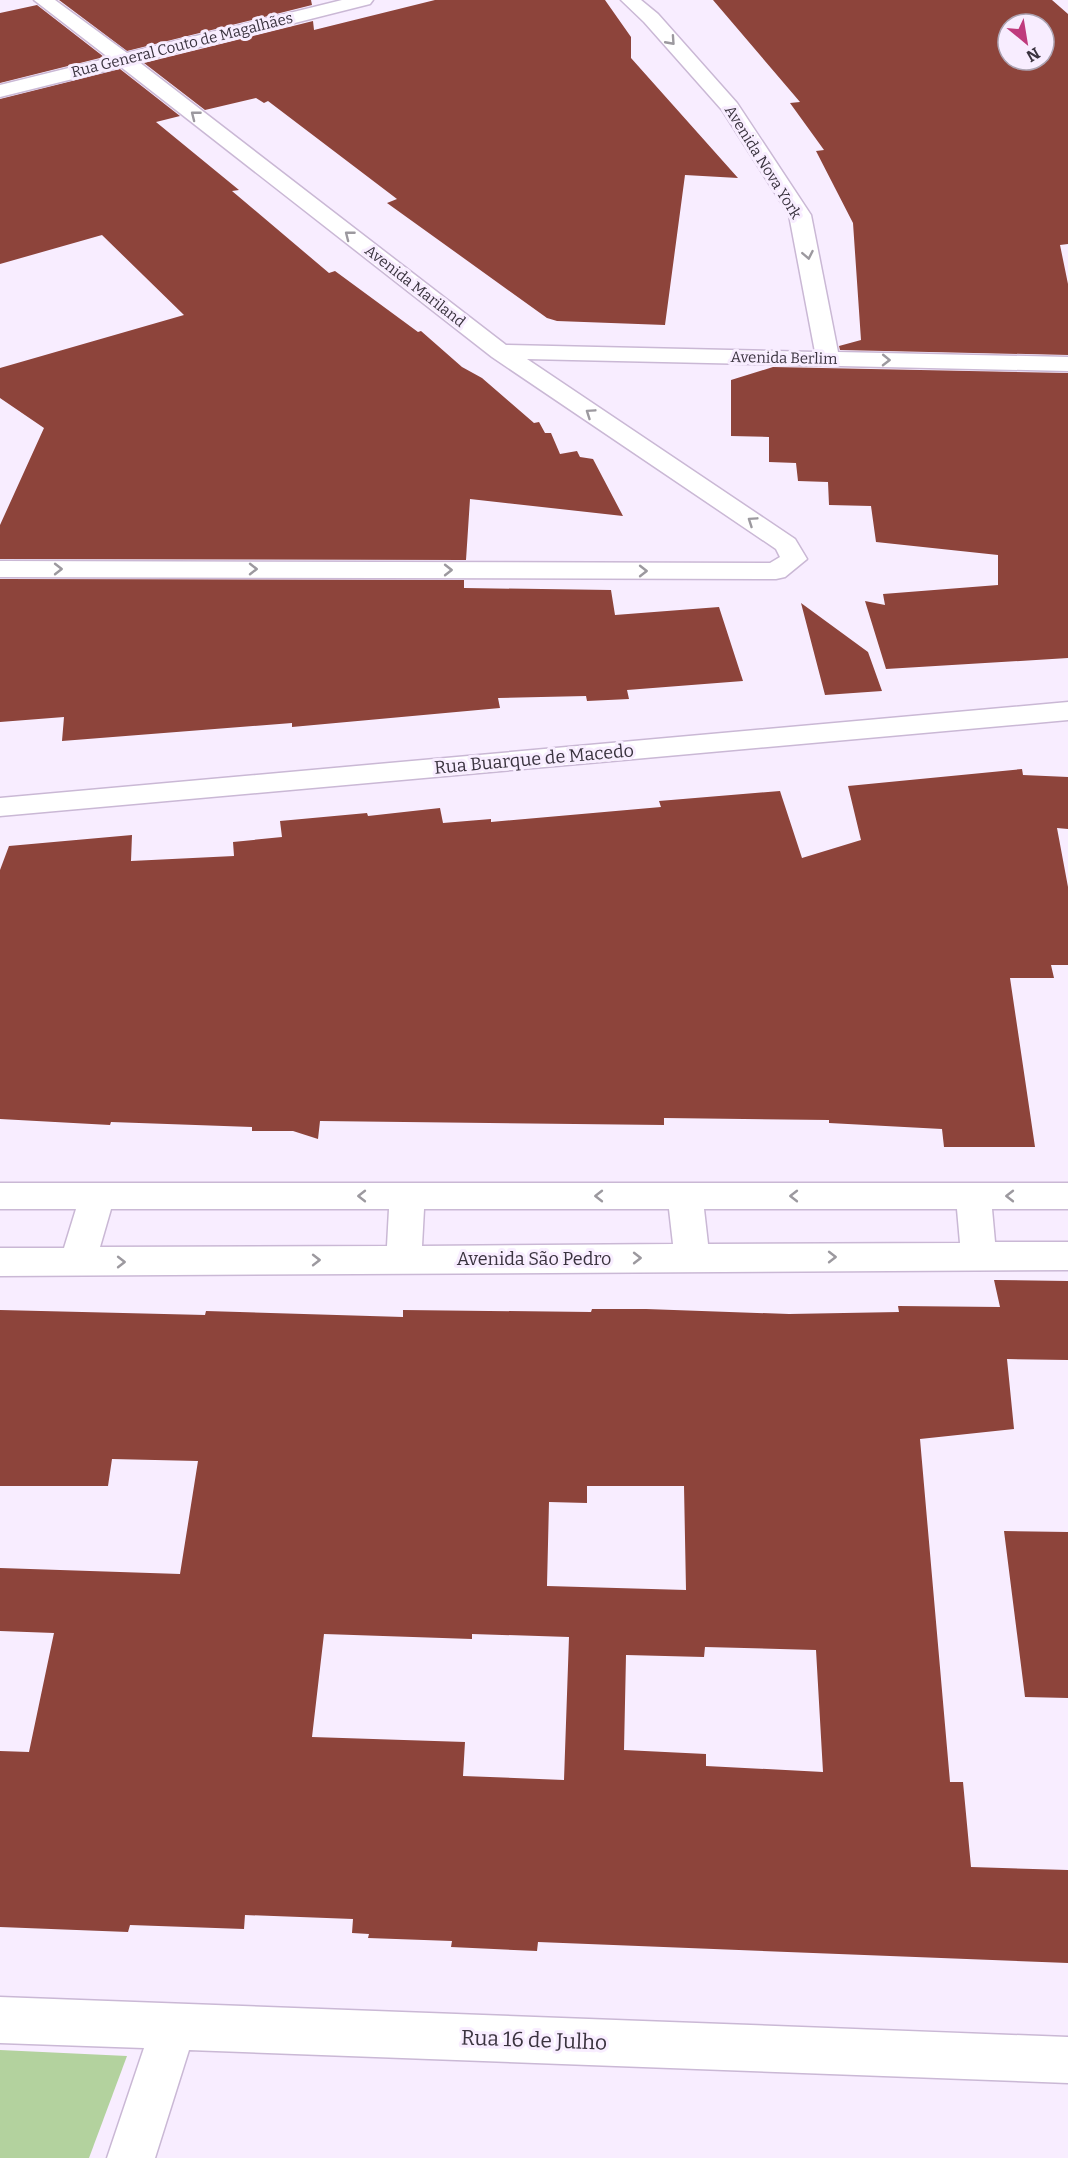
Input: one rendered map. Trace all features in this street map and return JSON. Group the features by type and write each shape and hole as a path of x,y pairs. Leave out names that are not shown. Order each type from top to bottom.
{"street":[{"name":"Avenida Mariland","path":"0,569 776,571 794,559 786,544 500,352 124,60 43,0"},
{"name":"Rua General Couto de Magalhães","path":"0,91 364,0"},
{"name":"Avenida Nova York","path":"630,0 651,18 730,107 800,214 828,358"},
{"name":"Avenida Berlim","path":"500,352 1068,364"},
{"name":"Rua Buarque de Macedo","path":"0,807 1068,711"},
{"path":"0,1196 1068,1196"},
{"path":"78,1262 97,1196"},
{"path":"404,1260 406,1196"},
{"path":"685,1196 692,1258"},
{"path":"973,1196 979,1256"},
{"name":"Avenida São Pedro","path":"0,1262 1068,1256"},
{"name":"Rua 16 de Julho","path":"0,2020 1068,2060"},
{"path":"131,2158 174,2026"}],"green space":[{"path":"0,2050 127,2056 89,2158 0,2158"}],"building":[{"path":"59,0 311,0 312,5 127,51"},
{"path":"435,0 605,0 631,37 631,58 738,178 685,175 665,325 557,321 547,318 387,203 397,199 268,101 264,103 256,98 205,110 144,63 313,21 314,30"},
{"path":"713,0 1052,0 1068,14 1068,244 1060,245 1068,284 1068,355 840,350 839,346 861,340 853,223 816,151 824,150 790,103 800,102"},
{"path":"37,5 104,57 0,83 0,13"},
{"path":"120,69 180,116 156,122 239,190 232,191 329,273 335,271 418,332 421,331 462,367 482,378 534,423 539,422 545,433 551,433 560,454 577,451 580,457 593,459 623,516 470,499 466,560 0,559 0,525 44,428 0,398 0,368 184,315 102,235 0,264 0,99"},
{"path":"773,367 1068,373 1068,658 886,669 865,601 885,605 883,594 998,585 998,555 876,542 871,506 829,505 828,482 798,481 796,463 769,462 769,437 731,436 731,380"},
{"path":"0,579 464,580 464,588 611,590 615,615 719,607 743,681 627,690 629,699 587,701 586,696 498,698 500,708 292,727 292,723 62,741 64,717 0,722"},
{"path":"801,603 868,652 882,691 825,695"},
{"path":"1022,769 1023,775 1068,777 1068,829 1057,828 1068,887 1068,965 1051,965 1054,978 1010,978 1035,1147 944,1147 942,1129 829,1123 829,1120 664,1118 664,1125 320,1121 318,1139 293,1131 252,1131 252,1127 111,1122 110,1125 0,1119 0,870 9,846 132,835 131,861 234,856 233,842 282,837 280,821 367,813 368,816 440,808 443,823 491,819 491,822 661,807 659,801 780,791 802,858 861,840 848,786"},
{"path":"994,1280 1068,1281 1068,1360 1007,1359 1014,1429 920,1439 950,1782 963,1782 971,1867 1068,1870 1068,1963 538,1942 537,1951 451,1947 452,1941 368,1938 369,1934 352,1933 353,1919 245,1915 244,1929 130,1925 128,1932 0,1927 0,1751 29,1752 54,1633 0,1631 0,1568 180,1574 198,1461 112,1459 108,1486 0,1486 0,1310 205,1315 206,1311 403,1317 403,1310 591,1312 592,1309 646,1309 789,1314 899,1312 898,1306 1000,1307","holes":["587,1486 684,1486 686,1590 547,1586 549,1502 587,1503","324,1634 472,1639 472,1634 569,1637 564,1780 463,1776 465,1742 312,1737","705,1647 816,1650 823,1772 706,1766 706,1754 624,1750 626,1655 704,1657"]},
{"path":"1004,1531 1068,1532 1068,1698 1025,1697"}]}
